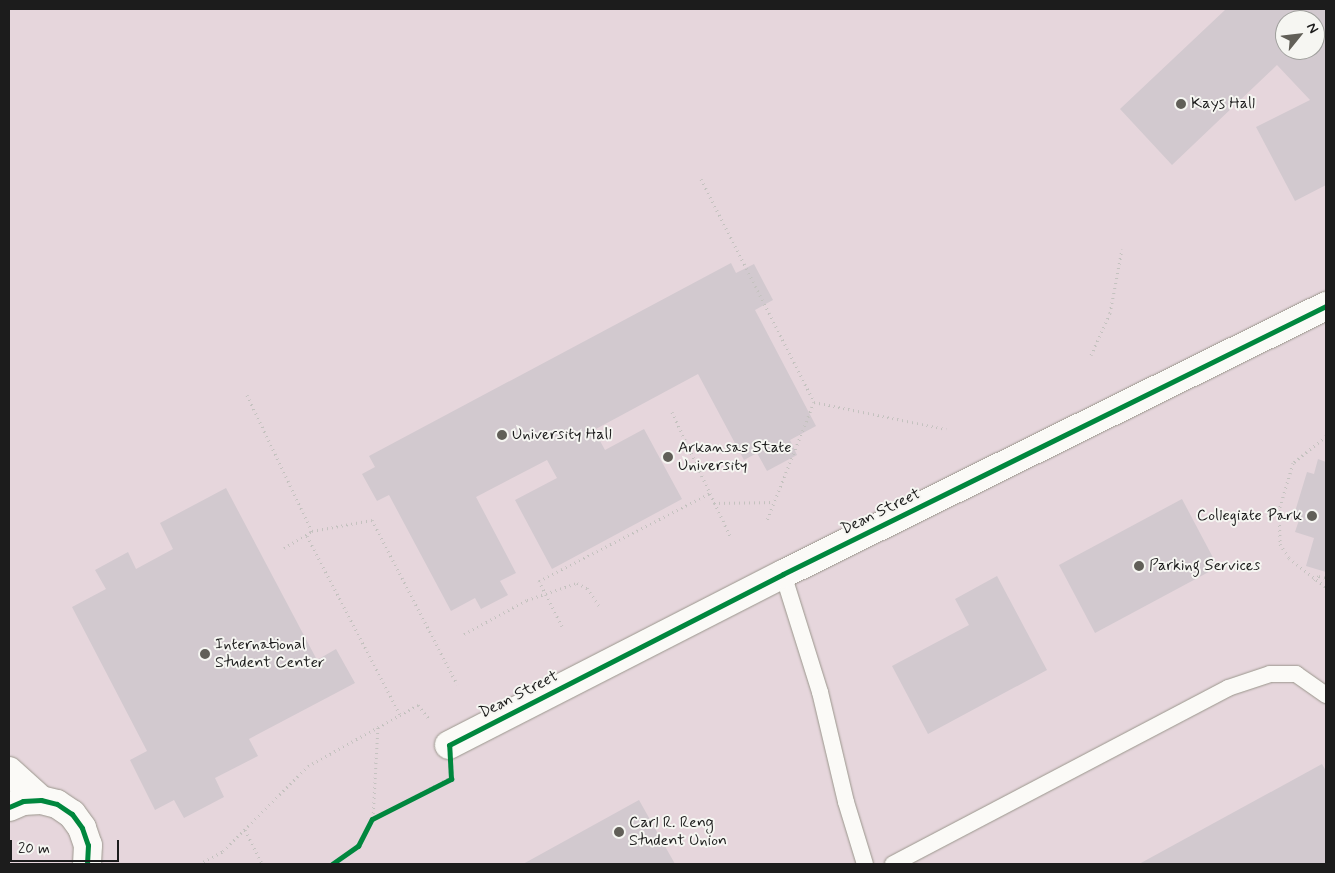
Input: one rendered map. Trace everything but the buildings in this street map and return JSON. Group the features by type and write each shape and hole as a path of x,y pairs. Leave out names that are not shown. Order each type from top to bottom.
{"street":[{"name":"Dean Street","path":"449,746 783,574 1326,306"},
{"path":"9,771 41,800"},
{"path":"9,807 23,801 41,800 57,804 72,814 82,828 88,845 87,864"}],"lane":[{"path":"783,574 820,692 846,802 865,864"},
{"path":"893,864 1228,688 1270,674 1296,674 1326,695"}],"path":[{"path":"701,179 814,402 767,520"},
{"path":"1090,354 1110,313 1122,249"},
{"path":"247,395 312,531"},
{"path":"814,402 946,429"},
{"path":"672,412 731,538"},
{"path":"1326,436 1320,438 1293,463 1279,510 1280,544 1289,558 1314,580 1326,587"},
{"path":"562,626 539,581 710,493"},
{"path":"714,503 774,502"},
{"path":"284,548 307,536 312,531 372,520 457,684"},
{"path":"307,536 400,715"},
{"path":"1314,580 1319,576 1326,578"},
{"path":"464,634 527,600 577,583 587,588 599,606"},
{"path":"199,864 223,851 308,766 418,705 449,746 451,779 372,819"},
{"path":"332,864 358,846 372,819 378,728"},
{"path":"245,830 262,864"},
{"path":"340,859 342,864"}],"shaded area":[{"name":"Arkansas State University","path":"9,9 1326,9 1326,864 9,864"}],"cycle path":[{"path":"332,864 358,846 372,819 451,779 449,745 783,574 1326,306"},
{"path":"9,807 23,801 41,800 57,804 72,814 82,828 88,845 87,864"}],"place":[{"name":"Kays Hall","path":"1181,104"},
{"name":"University Hall","path":"502,435"},
{"name":"Arkansas State University","path":"668,457"},
{"name":"Collegiate Park","path":"1312,516"},
{"name":"Parking Services","path":"1139,566"},
{"name":"International Student Center","path":"205,654"},
{"name":"Carl R. Reng Student Union","path":"619,832"}]}
